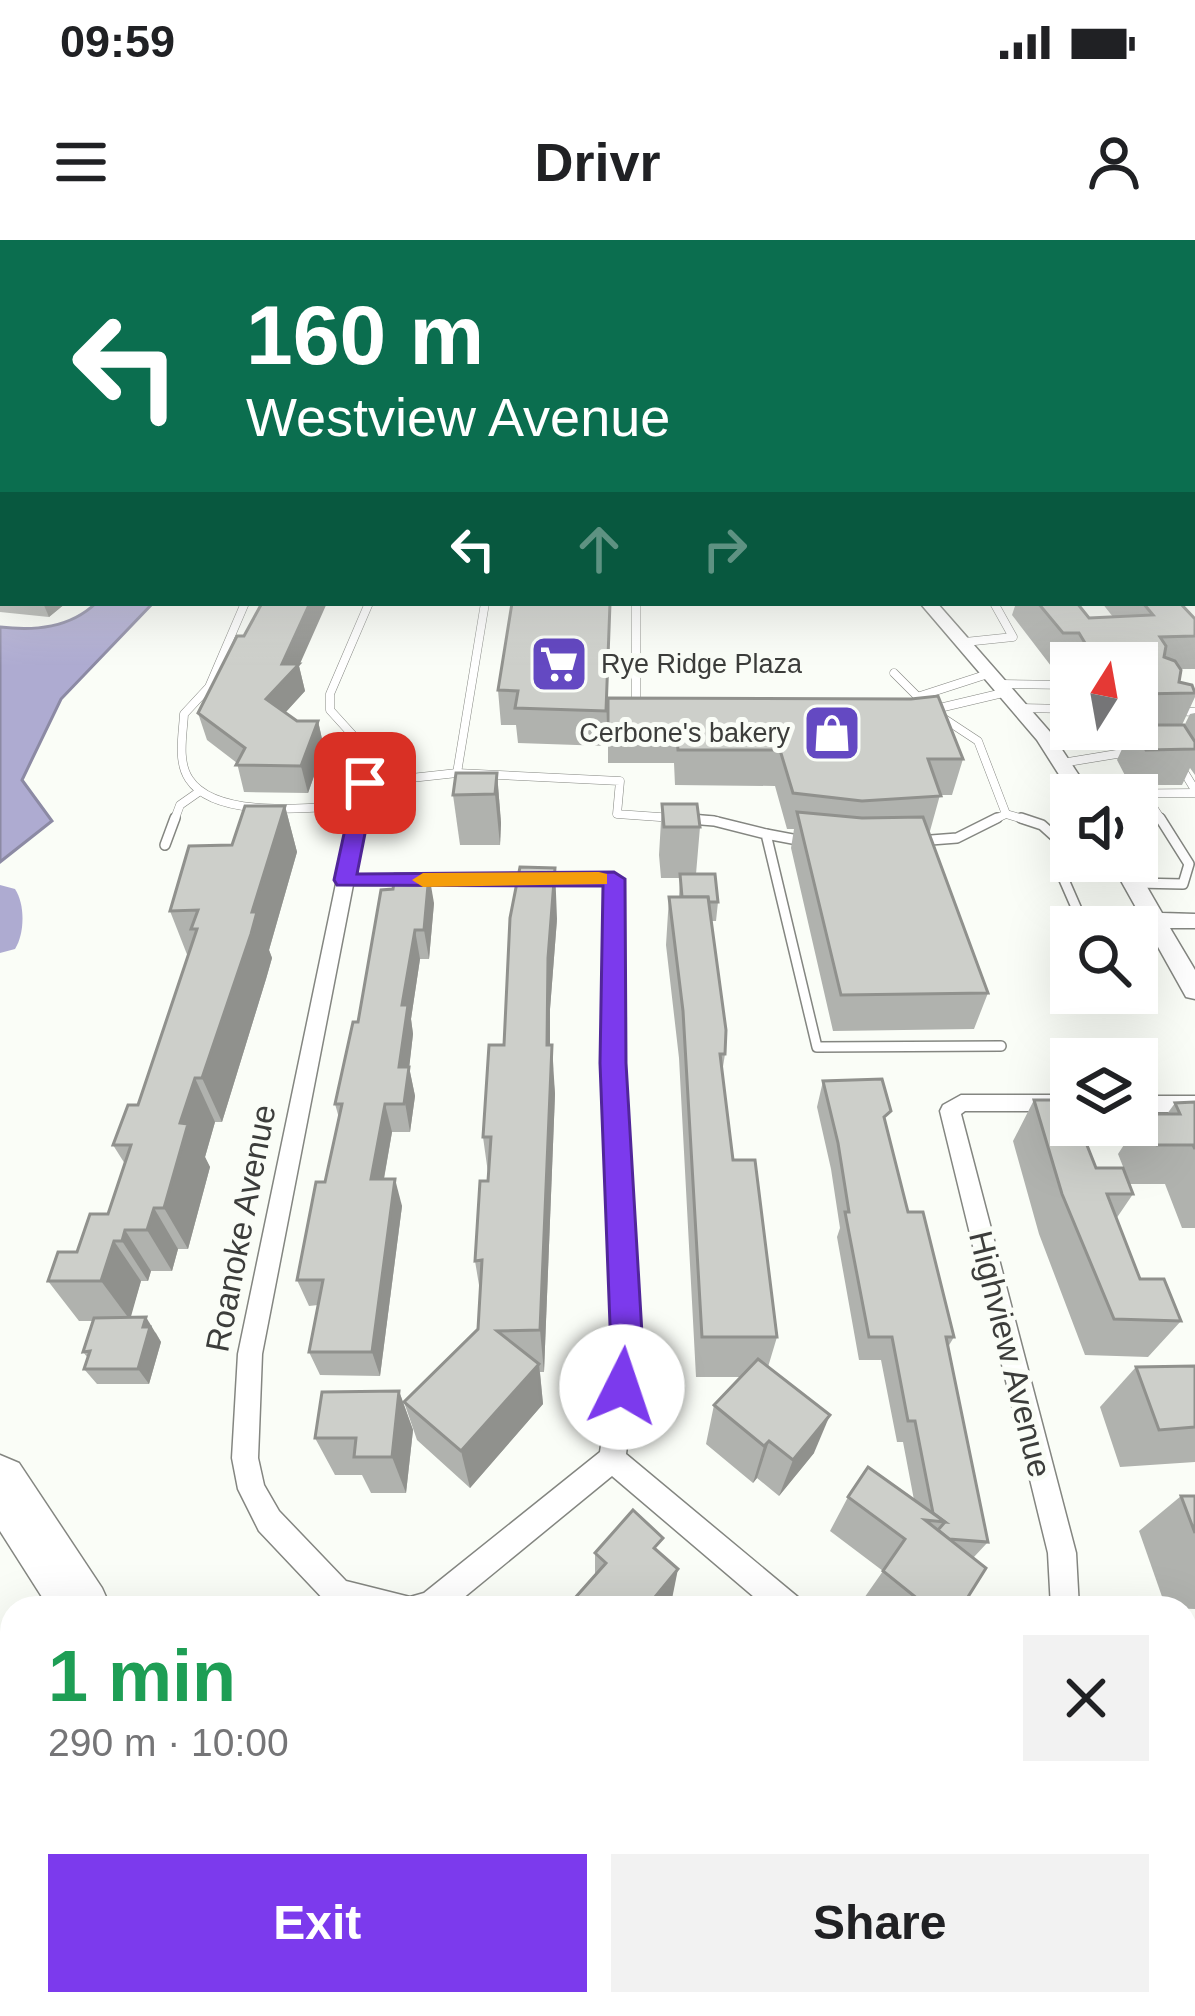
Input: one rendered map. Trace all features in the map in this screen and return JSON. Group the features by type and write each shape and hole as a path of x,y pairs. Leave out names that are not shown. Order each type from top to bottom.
{"highway":[{"path":"0,1482 74,1596"}],"street":[{"path":"931,606 1005,689 1069,774"},
{"path":"1044,737 1195,736"},
{"name":"Roanoke Avenue","path":"347,1596 338,1594 269,1521 251,1489 245,1458 250,1354 363,794"},
{"path":"345,880 614,879 613,1063 627,1351 612,1459 444,1596"},
{"path":"1134,883 1147,906"},
{"path":"1158,920 1195,921"},
{"path":"1158,925 1195,991"},
{"name":"Highview Avenue","path":"1050,1103 958,1105 950,1111 1062,1553 1064,1596"},
{"path":"1158,1104 1195,1104"},
{"path":"612,1459 775,1596"}],"lane":[{"path":"244,606 209,687 184,714 184,766 200,791 244,806 363,794 457,772 620,782 617,814 714,820 806,841"},
{"path":"363,794 368,753 330,710 330,694 369,606"},
{"path":"457,772 484,606"},
{"path":"636,606 635,714 642,721"},
{"path":"965,643 1013,638 996,606"},
{"path":"894,673 916,697 978,741 1006,814"},
{"path":"916,697 1050,686"},
{"path":"925,719 931,709 1005,689 1050,703"},
{"path":"1170,711 1195,712"},
{"path":"1062,764 1123,751 1156,752"},
{"path":"1158,792 1195,791 1172,752"},
{"path":"165,845 181,806 200,791"},
{"path":"909,841 957,838 1006,814 1042,825 1062,843 1058,866 1075,906"},
{"path":"1134,883 1189,884 1189,864 1158,816"},
{"path":"766,834 817,1047 1001,1046"}],"shaded area":[{"path":"92,606 150,606 61,699 22,780 52,821 0,862 0,627 51,626"}],"building":[{"path":"260,606 309,606 282,664 299,664 266,699 297,721 318,721 301,766 236,765 245,748 198,713 237,636 244,636"},
{"path":"512,606 610,606 606,711 515,708 518,691 498,690"},
{"path":"1040,606 1079,606 1089,618 1153,615 1146,606 1183,606 1195,619 1195,636 1160,637 1166,646 1164,657 1181,670 1179,682 1192,685 1195,693 1158,694 1158,642 1084,642 1079,633 1063,633"},
{"path":"938,696 963,759 928,759 941,796 862,801 793,793 780,750 678,750 676,728 608,728 608,698"},
{"path":"1158,725 1184,725 1195,749 1158,750"},
{"path":"456,773 497,773 495,794 453,795"},
{"path":"662,804 697,804 700,827 664,827"},
{"path":"245,806 285,806 252,912 257,912 251,934 202,1078 195,1078 180,1123 188,1124 164,1208 154,1208 147,1230 125,1230 122,1241 114,1241 101,1281 48,1281 58,1252 77,1252 90,1214 108,1214 131,1145 113,1145 128,1105 138,1105 197,929 191,929 198,910 170,911 189,846 232,845"},
{"path":"797,812 923,817 988,993 841,995"},
{"path":"520,867 555,868 548,958 547,1045 552,1045 540,1330 497,1331 539,1364 461,1451 404,1402 478,1329 482,1260 475,1261 480,1181 488,1181 491,1137 483,1137 489,1045 504,1045 510,918"},
{"path":"395,874 429,874 424,930 415,930 402,1005 408,1005 399,1067 409,1067 404,1104 385,1104 371,1179 395,1179 372,1352 309,1352 323,1280 297,1280 316,1182 325,1182 342,1104 335,1104 353,1022 358,1022 381,890 393,889"},
{"path":"680,874 715,874 718,902 682,897"},
{"path":"669,897 708,897 726,1030 725,1054 720,1054 733,1160 755,1160 777,1337 702,1337 683,1011"},
{"path":"882,1079 891,1111 884,1117 908,1212 923,1212 954,1337 946,1337 988,1542 949,1539 938,1530 945,1522 933,1513 892,1337 869,1337 845,1212 849,1212 838,1143 823,1081"},
{"path":"1034,1100 1050,1100 1050,1146 1087,1146 1096,1168 1123,1168 1133,1194 1107,1194 1140,1279 1164,1279 1181,1321 1114,1319 1062,1194"},
{"path":"1195,1102 1195,1149 1193,1145 1158,1145 1158,1114 1180,1114 1175,1103"},
{"path":"146,1317 143,1327 150,1327 138,1369 84,1369 90,1351 83,1352 94,1318"},
{"path":"758,1359 830,1415 793,1460 769,1441 764,1446 714,1405"},
{"path":"1195,1366 1195,1427 1159,1430 1136,1367"},
{"path":"399,1391 392,1457 354,1457 356,1438 315,1438 322,1392"},
{"path":"868,1467 945,1522 925,1520 986,1568 968,1596 914,1596 883,1571 905,1539 848,1497"},
{"path":"1181,1496 1195,1496 1195,1533"},
{"path":"633,1510 663,1538 654,1548 678,1569 656,1596 577,1596 606,1563 595,1553"}],"waterway":[{"path":"0,898 0,939"}],"slow traffic":[{"path":"423,880 599,879"}],"place":[{"name":"Rye Ridge Plaza","path":"559,664"},
{"name":"Cerbone's bakery","path":"832,733"}],"route":[{"path":"365,783 345,880 614,879 613,1063 627,1351 622,1387"}]}
